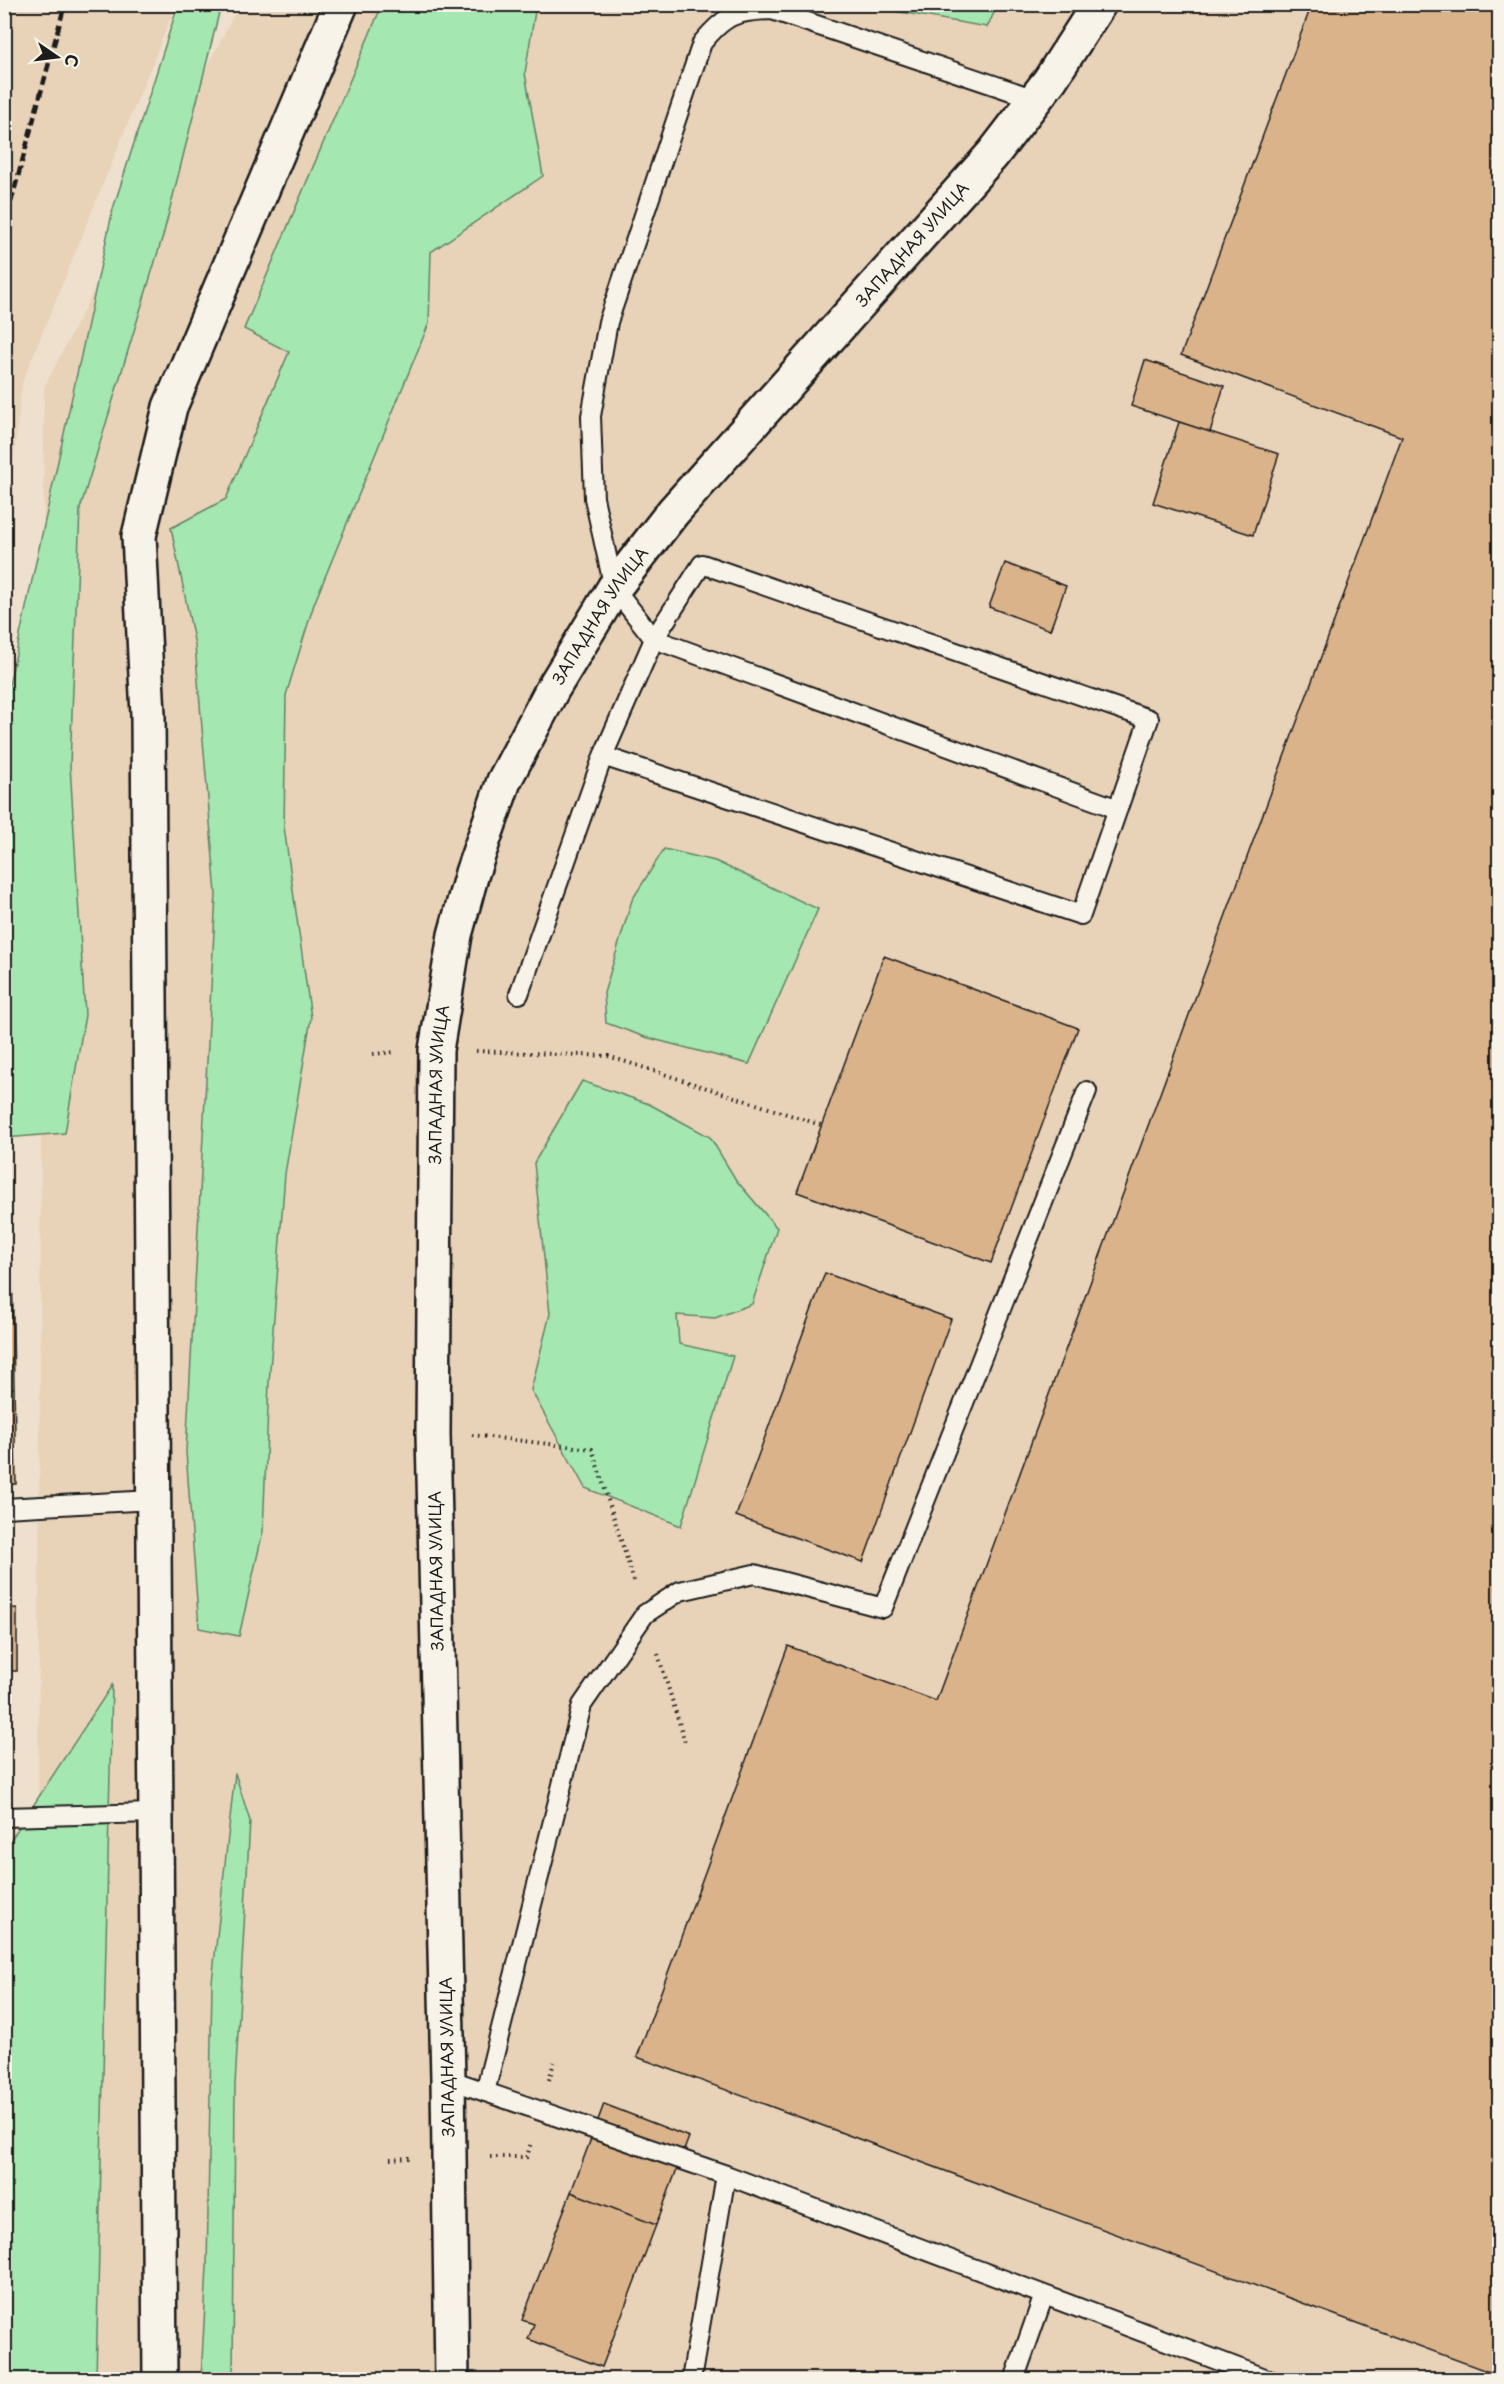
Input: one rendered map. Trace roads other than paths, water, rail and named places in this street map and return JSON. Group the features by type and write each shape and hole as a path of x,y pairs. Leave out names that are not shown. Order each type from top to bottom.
{"street":[{"path":"160,2379 154,1813 148,714 139,536 170,407 341,4"},
{"name":"ЗАПАДНАЯ УЛИЦА","path":"452,2379 448,2079 433,1434 436,1050 455,935 472,873 504,781 552,690 615,588 673,512 993,154 1035,99 1098,4"}],"lane":[{"path":"1035,99 772,10 741,11 719,22 702,43 608,322 591,416 594,498 615,588 654,639 1118,809"},
{"path":"519,994 603,756 654,639 702,564 1149,719 1081,915 603,756"},
{"path":"485,2092 582,1705 645,1614 680,1591 754,1574 883,1608 1087,1091"},
{"path":"4,1508 153,1500"},
{"path":"4,1817 154,1813"},
{"path":"448,2079 726,2175 1270,2379"},
{"path":"691,2379 726,2175"},
{"path":"1014,2379 1044,2295"}],"railway":[{"path":"4,228 65,4"}]}
